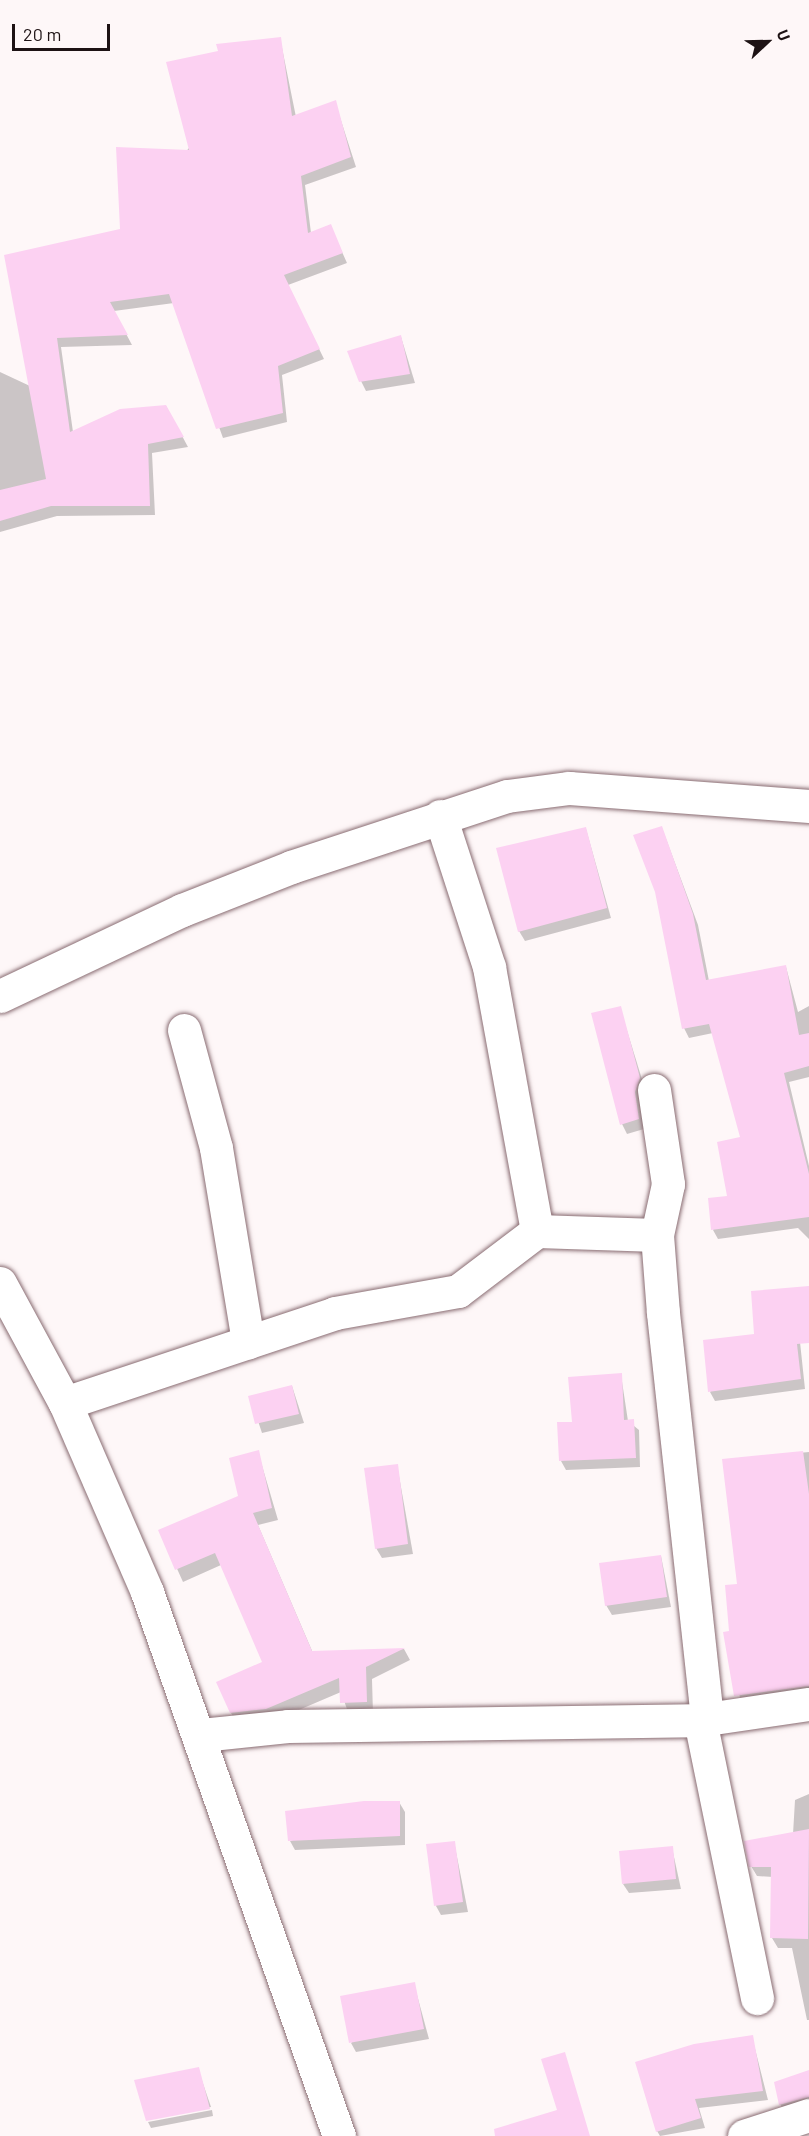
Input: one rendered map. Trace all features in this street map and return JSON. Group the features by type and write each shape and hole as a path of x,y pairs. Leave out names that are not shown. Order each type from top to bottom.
{"street":[{"path":"0,996 154,921 440,816 507,796 569,788 809,806"},
{"path":"440,816 489,967 537,1231"},
{"path":"184,1030 216,1148 248,1342"},
{"path":"654,1090 668,1184 657,1235 704,1720 757,1998"},
{"path":"65,1403 335,1313 458,1291 537,1231 657,1235"},
{"path":"0,1283 65,1403 201,1735 339,2136"},
{"path":"201,1735 288,1726 704,1720 809,1704"},
{"path":"744,2136 809,2115"}],"building":[{"path":"281,37 292,116 336,100 351,157 301,176 308,233 331,224 343,253 284,275 320,349 278,366 283,413 216,429 169,294 110,302 128,335 57,338 70,432 120,409 166,405 184,437 148,444 150,506 51,506 0,521 0,490 46,479 4,255 120,229 116,147 189,150 166,62 218,51 216,44"},
{"path":"401,335 410,374 359,382 347,351"},
{"path":"662,826 693,914 706,980 786,965 799,1035 809,1033 809,1066 784,1073 809,1174 809,1217 711,1230 708,1198 727,1196 717,1142 740,1137 709,1024 682,1029 655,892 633,835"},
{"path":"586,827 607,908 518,932 496,848"},
{"path":"621,1006 640,1078 635,1092 639,1119 620,1125 591,1013"},
{"path":"809,1286 809,1343 797,1344 801,1379 708,1392 703,1340 754,1334 751,1291"},
{"path":"622,1373 624,1420 634,1419 636,1458 559,1461 557,1422 572,1422 568,1377"},
{"path":"292,1385 299,1414 255,1424 248,1396"},
{"path":"259,1450 272,1508 253,1513 312,1651 405,1648 366,1667 367,1702 340,1703 339,1678 266,1709 230,1713 216,1682 262,1662 215,1553 175,1570 158,1530 238,1496 229,1458"},
{"path":"803,1451 809,1494 809,1686 734,1696 723,1632 729,1631 725,1585 737,1584 722,1459"},
{"path":"398,1464 408,1544 375,1549 364,1468"},
{"path":"661,1555 667,1597 605,1606 599,1563"},
{"path":"364,1801 400,1801 400,1836 288,1841 285,1811"},
{"path":"809,1829 808,1939 770,1938 771,1867 749,1867 744,1841"},
{"path":"455,1841 463,1902 434,1906 426,1844"},
{"path":"673,1846 676,1879 622,1884 619,1851"},
{"path":"415,1982 424,2029 349,2043 340,1996"},
{"path":"753,2035 763,2091 695,2099 701,2118 656,2132 635,2062 694,2044"},
{"path":"565,2052 590,2136 495,2136 494,2129 557,2110 541,2059"},
{"path":"199,2067 210,2109 146,2121 134,2080"},
{"path":"809,2070 809,2097 779,2105 774,2082"}]}
